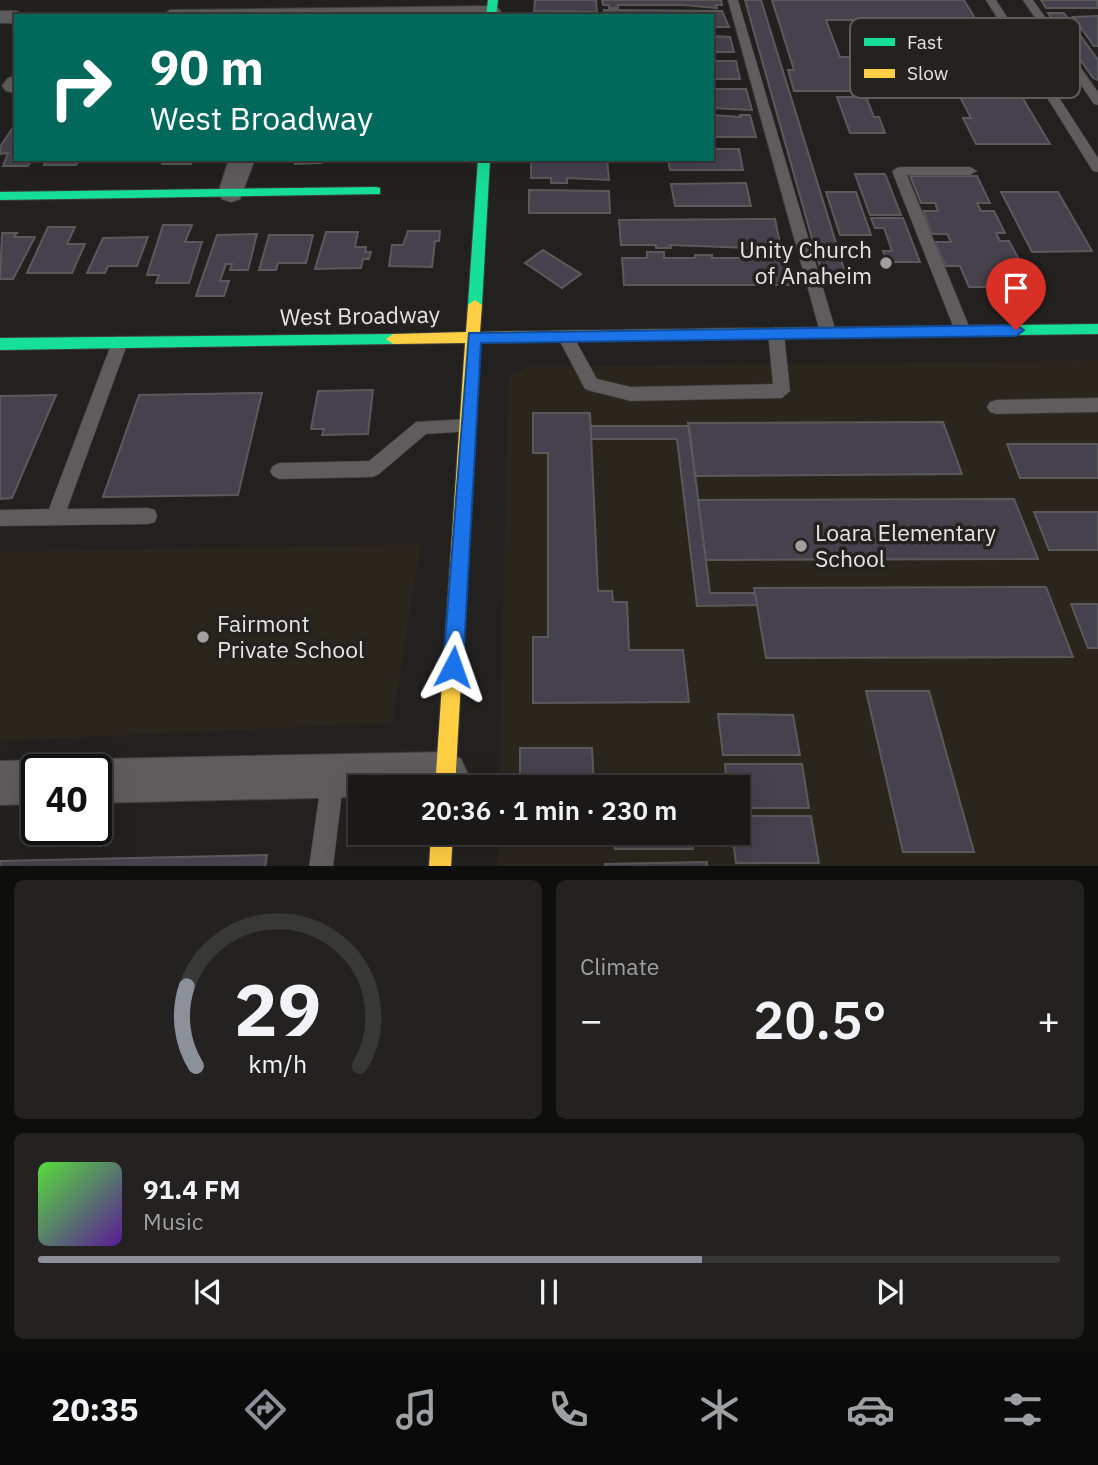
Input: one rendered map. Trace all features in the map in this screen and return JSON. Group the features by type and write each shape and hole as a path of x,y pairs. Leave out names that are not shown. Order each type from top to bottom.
{"street":[{"path":"322,14 492,9"},
{"path":"231,193 241,161"},
{"path":"446,775 484,161"},
{"path":"0,196 376,191"},
{"name":"West Broadway","path":"0,344 1098,330"},
{"path":"112,781 348,777"},
{"path":"0,783 21,782"},
{"path":"440,866 441,845"}],"lane":[{"path":"733,0 828,332"},
{"path":"991,0 1002,18"},
{"path":"1028,0 1041,18"},
{"path":"1080,70 1094,89 1098,101"},
{"path":"1053,98 1098,168"},
{"path":"963,331 899,171 970,171"},
{"path":"565,336 591,384 606,390 645,394 782,391 776,333"},
{"path":"55,517 120,342"},
{"path":"996,407 1098,405"},
{"path":"279,471 373,469 422,427 468,426"},
{"path":"0,518 148,516"},
{"path":"321,866 333,776"}],"shaded area":[{"name":"Loara Elementary School","path":"1098,360 1098,866 497,866 498,845 750,845 750,775 499,775 508,384 511,375 528,367"},
{"name":"Fairmont Private School","path":"421,544 392,723 0,741 0,552"}],"building":[{"path":"535,0 596,0 597,12 534,11"},
{"path":"602,0 721,0 722,5 716,5 717,8 618,5 618,8 609,8 609,5 603,5"},
{"path":"745,0 761,0 849,285 825,285"},
{"path":"772,0 964,0 975,18 826,20 840,57 850,57 850,91 794,91 788,70 794,70"},
{"path":"1041,0 1097,0 1098,8 1046,8"},
{"path":"604,10 722,11 729,27 714,27 714,14 603,14"},
{"path":"1048,13 1064,13 1068,18 1051,18"},
{"path":"1098,16 1098,46 1094,46 1080,27 1080,18 1073,17"},
{"path":"1080,35 1098,60 1098,80 1093,78 1080,59"},
{"path":"714,36 730,37 734,52 714,52"},
{"path":"714,61 736,61 740,79 714,79"},
{"path":"714,89 746,89 752,110 714,108"},
{"path":"837,97 866,98 874,117 879,117 885,133 850,133"},
{"path":"961,98 1023,98 1050,144 976,144 963,118 971,118"},
{"path":"714,115 750,115 756,137 714,137"},
{"path":"14,129 14,161 31,161 28,166 3,166 8,153 0,154 0,147"},
{"path":"714,149 739,149 743,170 670,170 668,161 714,161"},
{"path":"46,161 79,161 76,165 44,165"},
{"path":"163,161 192,161 191,164 162,164"},
{"path":"296,161 322,161 321,163 295,164"},
{"path":"531,161 607,161 609,180 567,178 567,183 551,183 551,178 531,178"},
{"path":"855,174 885,174 901,215 870,215"},
{"path":"910,176 977,176 990,203 977,203 981,211 994,211 1005,233 996,233 1000,241 1009,241 1034,287 969,287 960,266 945,266 935,242 951,242 947,234 932,234 923,211 938,211 935,203 921,203"},
{"path":"746,183 751,206 675,206 671,184"},
{"path":"529,190 609,191 610,213 529,213"},
{"path":"826,192 856,192 871,235 840,235"},
{"path":"1001,192 1058,192 1092,251 1032,252"},
{"path":"871,218 903,218 920,262 887,262 883,251 892,251 884,228 875,228"},
{"path":"775,219 781,248 772,248 771,244 749,245 749,248 670,245 671,248 656,248 656,245 621,245 619,220"},
{"path":"163,225 192,225 185,242 202,242 189,283 156,283 159,275 147,275"},
{"path":"48,227 75,227 67,244 85,244 72,273 27,273"},
{"path":"408,231 440,231 439,241 435,241 432,267 389,266 392,245 403,245"},
{"path":"326,232 358,232 355,247 366,247 365,252 371,252 369,259 363,259 361,268 315,269"},
{"path":"2,233 17,233 14,237 35,237 13,279 0,279"},
{"path":"257,234 248,270 230,270 232,264 226,264 220,281 229,281 224,296 196,296 217,235"},
{"path":"269,235 313,235 306,263 278,263 276,270 259,270"},
{"path":"148,237 137,266 108,266 105,273 87,273 103,238"},
{"path":"543,250 581,274 562,288 525,263"},
{"path":"647,252 664,252 664,258 712,255 712,258 785,258 792,285 624,285 622,258 647,258"},
{"path":"373,390 368,434 322,435 324,429 311,429 318,391"},
{"path":"262,393 238,495 103,497 139,395"},
{"path":"56,395 12,498 0,499 0,396"},
{"path":"533,413 590,413 598,591 612,591 613,602 627,602 629,650 683,650 689,702 533,703 533,637 548,637 548,453 533,453"},
{"path":"943,422 962,474 695,476 688,423"},
{"path":"591,426 689,426 710,593 755,593 757,605 697,606 677,439 591,439"},
{"path":"1007,444 1098,444 1098,478 1020,478"},
{"path":"1014,499 1038,559 706,560 698,500"},
{"path":"1034,512 1098,512 1098,550 1049,550"},
{"path":"1046,587 1073,657 766,658 754,588"},
{"path":"1071,604 1098,604 1098,648 1088,648"},
{"path":"866,691 929,691 974,852 903,852"},
{"path":"718,714 793,715 800,755 723,755"},
{"path":"520,748 592,748 593,775 520,775"},
{"path":"725,764 802,764 809,808 750,808 750,775 726,775"},
{"path":"750,816 811,816 819,863 736,863 734,845 750,845"},
{"path":"615,845 692,845 693,849 615,849"},
{"path":"267,855 265,866 0,866 0,861"},
{"path":"707,862 707,866 605,866"}],"traffic: fast":[{"path":"491,14 493,0"},
{"path":"475,305 484,161"},
{"path":"0,196 376,191"},
{"path":"772,333 1098,329"},
{"path":"0,344 393,339"}],"traffic: slow":[{"path":"446,775 475,305"},
{"path":"393,339 772,333"},
{"path":"440,866 441,845"}],"place":[{"name":"Unity Church of Anaheim","path":"886,263"},
{"name":"Loara Elementary School","path":"801,546"},
{"name":"Fairmont Private School","path":"203,637"}],"route":[{"path":"453,667 474,337 1016,330"}]}
